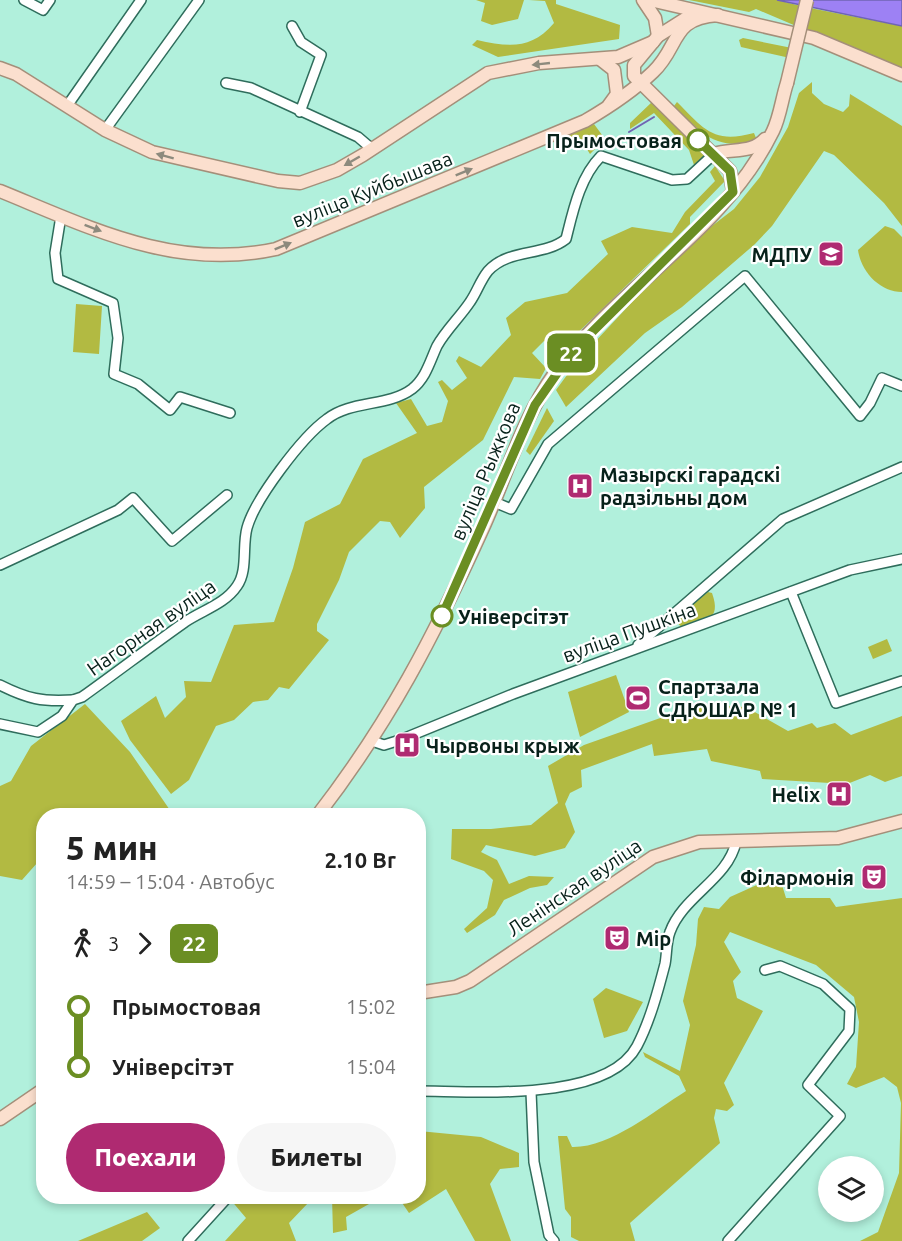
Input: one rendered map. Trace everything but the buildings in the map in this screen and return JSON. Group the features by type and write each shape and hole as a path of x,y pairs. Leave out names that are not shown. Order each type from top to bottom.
{"main road":[{"path":"637,80 634,65 656,39 655,18 643,0"},
{"path":"650,0 814,38 902,75"},
{"name":"вуліца Рыжкова","path":"323,808 372,741 430,641 494,502 535,405 555,373 589,335 733,192 774,130 807,0"},
{"path":"670,5 677,27"},
{"path":"0,68 16,74 105,130 152,152 278,181 300,183 337,170 488,73 539,63 618,57 656,39 700,13 718,15"},
{"name":"вуліца Куйбышава","path":"0,191 130,243 176,253 251,255 276,249 513,153 585,121 608,108 637,80 656,70 677,27"},
{"path":"600,59 637,80 655,98 720,152 730,171 733,192"},
{"path":"600,59 614,70 616,80 616,94 608,108"},
{"path":"655,98 656,70"},
{"path":"608,108 639,96 655,98"},
{"path":"720,152 750,149 760,145 774,130"},
{"path":"720,152 743,158 748,166 747,174"},
{"name":"Ленінская вуліца","path":"426,992 456,987 470,981 653,857 699,842 838,838 902,821"},
{"path":"0,1119 36,1094"}],"street":[{"path":"24,0 43,10 50,0"},
{"path":"67,106 141,0"},
{"path":"105,130 199,0"},
{"path":"292,26 302,42 321,55 300,112"},
{"path":"640,58 646,56 656,70"},
{"path":"226,83 251,87 300,112 358,137 372,149"},
{"name":"Нагорная вуліца","path":"0,685 26,698 48,701 73,700 82,697 188,620 228,597 239,584 247,530 255,507 279,471 327,418 348,409 404,394 413,388 424,376 438,345 471,301 480,281 490,269 519,253 557,247 566,239 572,212 586,175 601,156 672,180 687,179 720,152"},
{"path":"62,216 55,253 58,279 113,303 118,338 114,374 138,384 170,410 180,398 230,413"},
{"path":"494,502 512,509 548,444 745,276 860,416 870,403 882,378 902,386"},
{"path":"634,649 783,519 902,467"},
{"path":"0,565 118,510 133,498 172,540 227,495"},
{"name":"вуліца Пушкіна","path":"372,741 384,745 400,740 513,694 850,570 902,559"},
{"path":"791,592 836,703 902,681"},
{"name":"Нагорная вуліца","path":"0,724 38,732 62,716 73,700"},
{"path":"426,1092 531,1092 578,1083 609,1072 631,1057 649,1018 665,962 670,932 697,893 729,862 736,842"},
{"path":"728,1241 840,1116 808,1085 849,1031 850,1009 823,984 780,966 765,970"},
{"path":"531,1092 534,1162 549,1235 554,1241"},
{"path":"188,1241 222,1204"}],"green space":[{"path":"476,0 524,0 518,19 492,25 481,21 485,3"},
{"path":"529,0 556,0 556,4 620,25 619,39 498,57 472,45 477,40 509,45 519,44 537,38 545,32 554,23 545,1"},
{"path":"689,0 777,0 801,6 796,26 756,9 749,12"},
{"path":"810,8 902,26 902,70 858,49 805,32"},
{"path":"743,38 792,48 790,58 741,47 739,40"},
{"path":"812,82 812,93 824,104 843,112 849,106 850,94 902,126 902,226 884,203 834,155 824,151 772,226 755,244 682,307 645,333 566,407 556,390 578,360 633,301 708,229 734,209 760,177 788,127 799,93"},
{"path":"652,102 706,154 694,165 689,150 654,113 630,129 630,123"},
{"path":"677,102 710,132 728,137 754,133 756,138 749,143 736,144 715,140 699,130 674,106"},
{"path":"594,124 605,139 590,154 578,135 569,139 567,134"},
{"path":"715,166 725,181 690,217 690,224 562,348 544,341 532,353 546,368 540,379 514,377 483,440 424,487 425,508 400,538 390,522 380,521 349,552 339,580 317,624 317,631 329,640 289,689 279,687 268,700 253,702 234,720 216,726 189,780 171,794 130,740 121,721 156,696 165,718 186,697 184,681 211,682 234,625 274,622 293,568 305,522 340,504 363,459 417,433 396,403 411,399 427,426 442,422 448,401 438,382 442,380 452,390 467,378 456,361 459,356 481,367 511,335 506,318 525,302 567,293 608,254 601,241 632,227 672,233 685,212 715,181 710,172"},
{"path":"885,226 894,229 902,237 902,292 879,285 867,273 860,258 858,250"},
{"path":"76,304 102,306 99,354 73,352"},
{"path":"547,408 554,421 530,455 526,451"},
{"path":"708,592 712,593 715,602 715,609 710,618 683,628 677,623 676,618"},
{"path":"887,639 892,651 873,659 868,647"},
{"path":"616,675 629,712 580,737 568,692"},
{"path":"85,704 130,752 168,808 36,808 36,864 22,880 0,876 0,786 11,781 31,746"},
{"path":"697,705 746,707 788,731 812,723 817,728 835,723 851,735 902,716 902,776 885,782 870,775 847,784 762,779 760,771 711,761 707,749 654,756 652,744 581,770 582,787 570,793 565,804 575,832 565,848 535,856 486,845 481,852 497,860 509,884 529,876 554,877 547,885 530,888 504,900 495,915 467,933 464,929 487,908 493,880 484,871 451,859 452,829 491,829 531,825 558,803 548,766 584,745"},
{"path":"779,875 786,898 830,898 836,907 902,898 902,1241 860,1241 878,1232 882,1222 884,1222 884,1215 899,1173 901,1103 897,1087 884,1077 856,1088 847,1084 856,1067 859,1022 854,997 816,965 730,932 724,942 741,972 733,981 737,998 763,1011 724,1083 734,1105 727,1111 716,1109 714,1118 720,1143 630,1223 635,1241 579,1241 571,1237 571,1217 565,1209 558,1136 567,1136 572,1147 586,1146 601,1141 631,1127 686,1091 679,1076 645,1057 643,1052 680,1071 690,1025 683,1001 696,945 698,919 704,907 719,909 730,897"},
{"path":"606,988 643,1002 627,1031 604,1038 593,999"},
{"path":"426,1132 481,1137 519,1153 519,1167 500,1169 490,1184 511,1241 475,1241 446,1189 426,1202"},
{"path":"234,1204 307,1204 289,1223 296,1241 225,1241 246,1218"},
{"path":"332,1204 369,1204 346,1217 347,1230 333,1233"},
{"path":"403,1204 423,1204 409,1213"},
{"path":"147,1212 160,1228 142,1241 78,1241"}],"shaded area":[{"path":"777,0 902,0 902,26"}],"waterway":[{"path":"629,132 654,117"}],"bus line":[{"name":"22","path":"442,616 535,405 555,373 572,352 629,294 733,192 734,184 730,171 698,140"}],"place":[{"name":"Прымостовая","path":"698,140"},
{"name":"МДПУ","path":"831,254"},
{"name":"Мазырскі гарадскі радзільны дом","path":"580,486"},
{"name":"Універсітэт","path":"442,616"},
{"name":"Спартзала СДЮШАР № 1","path":"638,698"},
{"name":"Чырвоны крыж","path":"407,745"},
{"name":"Helix","path":"839,794"},
{"name":"Філармонія","path":"874,877"},
{"name":"Мір","path":"617,938"}]}
